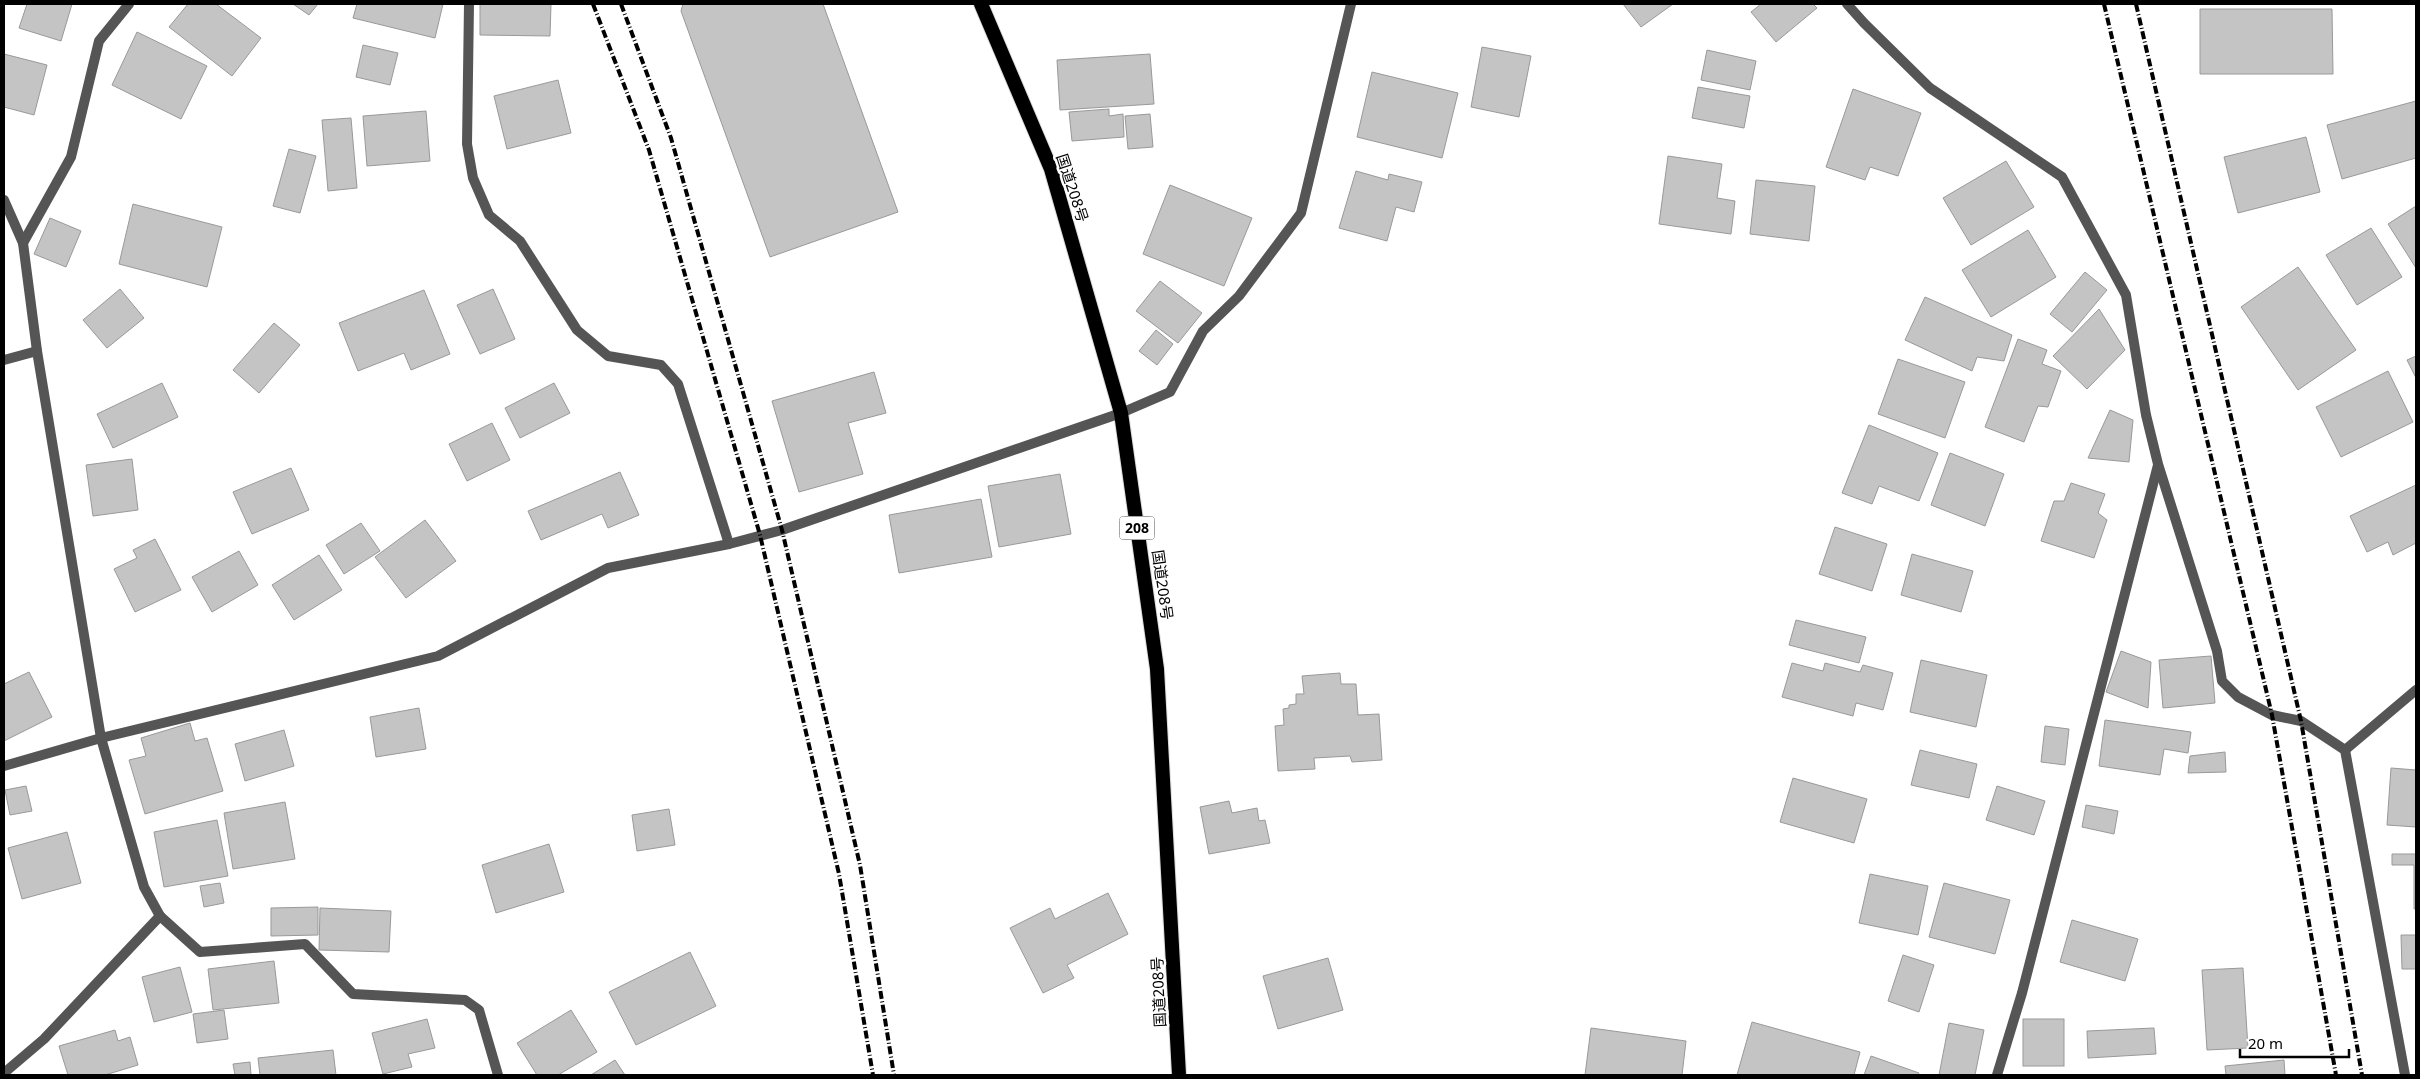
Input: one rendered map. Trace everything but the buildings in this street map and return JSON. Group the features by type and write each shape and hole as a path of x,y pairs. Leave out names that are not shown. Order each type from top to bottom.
{"highway":[{"name":"国道208号","path":"981,4 1051,169 1121,412 1157,669 1180,1075"}],"street":[{"path":"23,243 71,157 99,41 129,4"},
{"path":"468,4 468,144 472,178 489,215 520,241 576,330 608,356 661,365 678,384 729,544"},
{"path":"4,766 101,738 438,656 608,568 729,544 782,530 1121,412 1170,392 1203,331 1240,296 1301,213 1351,4"},
{"path":"1847,4 1930,88 2062,177 2126,295 2146,415 2158,464 2218,651 2222,681 2238,697 2272,715 2301,721 2345,750 2405,1075"},
{"path":"4,200 23,243 37,351 101,738 144,888 160,916 200,952 305,944 353,994 465,1000 479,1010 498,1075"},
{"path":"4,360 37,351"},
{"path":"1997,1075 2024,984 2158,464"},
{"path":"2345,750 2416,690"},
{"path":"4,1072 44,1039 160,916"}],"railway":[{"path":"593,4 649,150 760,535 839,874 873,1075"},
{"path":"621,4 671,138 782,530 860,865 894,1075"},
{"path":"2104,4 2272,715 2336,1075"},
{"path":"2136,4 2301,721 2362,1075"}]}
